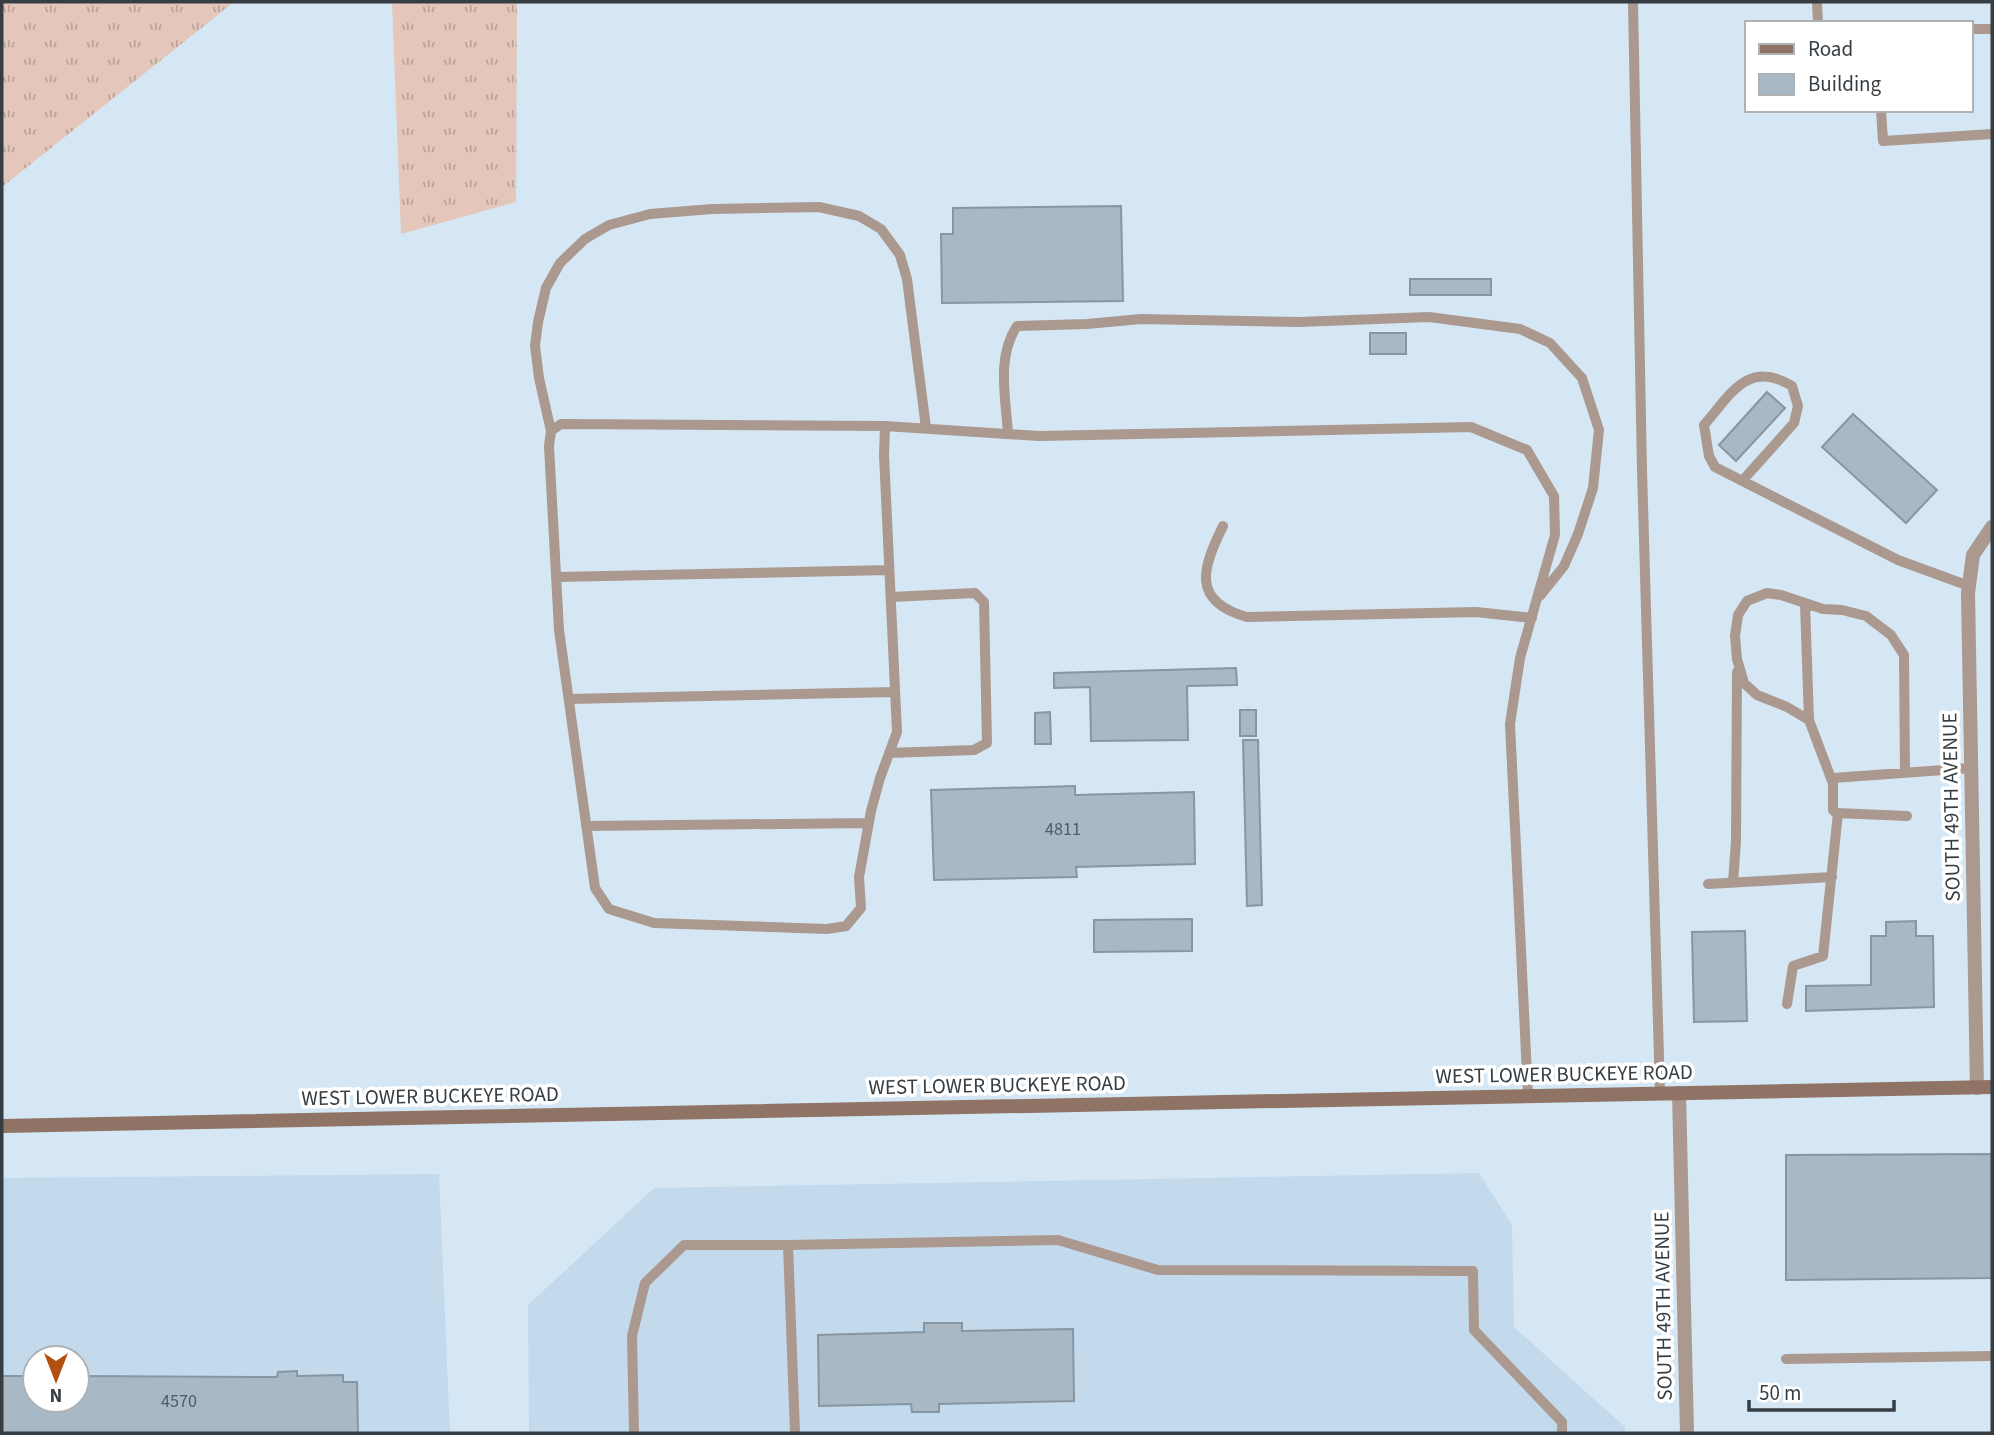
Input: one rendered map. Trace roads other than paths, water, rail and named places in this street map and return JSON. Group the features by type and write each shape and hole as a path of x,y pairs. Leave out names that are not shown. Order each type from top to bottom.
{"main road":[{"name":"WEST LOWER BUCKEYE ROAD","path":"2,1126 1985,1087"}],"street":[{"name":"SOUTH 49TH AVENUE","path":"1985,1087 1971,768 1969,586 1973,555 1990,529"},
{"name":"SOUTH 49TH AVENUE","path":"1679,1093 1687,1433"}],"lane":[{"path":"1633,2 1642,470 1660,1093"},
{"path":"1817,2 1818,21"},
{"path":"1973,29 1992,29"},
{"path":"1881,112 1883,141 1992,134"},
{"path":"885,426 897,732 880,778 869,823 859,877 861,908 846,926 827,929 654,923 609,909 595,888 559,630 549,446 551,431 536,346 538,322 546,288 560,263 585,239 609,225 650,214 712,209 819,207 859,216 881,229 900,255 907,279 926,428"},
{"path":"1008,434 1004,359 1017,326 1141,319 1299,321 1429,317 1520,329 1550,344 1583,378 1599,430 1593,488 1578,534 1564,566 1536,601"},
{"path":"1742,480 1794,423 1798,406 1792,386 1777,377 1754,377 1741,384 1704,425 1707,448 1716,467 1898,560 1969,586"},
{"path":"551,431 562,424 885,426 1039,436 1471,427 1527,450 1554,496 1555,535 1520,658 1510,724 1528,1095"},
{"path":"1223,526 1210,552 1205,572 1208,589 1216,602 1227,612 1247,617 1476,612 1532,618"},
{"path":"557,577 890,570"},
{"path":"889,753 975,750 987,743 984,602 975,593 891,597"},
{"path":"1733,883 1736,841 1735,636 1738,615 1747,601 1767,593 1781,595 1805,604 1866,616 1891,635 1904,655 1905,772"},
{"path":"1805,604 1809,720 1832,781 1833,810 1838,813 1907,816"},
{"path":"1737,659 1744,683 1757,695 1787,707 1809,720"},
{"path":"569,699 895,692"},
{"path":"1832,781 1840,776 1971,768"},
{"path":"1787,1004 1793,966 1823,956 1838,813"},
{"path":"586,826 869,823"},
{"path":"1708,884 1832,877"},
{"path":"634,1433 632,1336 645,1283 684,1245 1058,1240 1158,1270 1473,1271 1474,1330 1562,1422 1562,1433"},
{"path":"788,1245 795,1433"},
{"path":"1786,1359 1992,1356"}]}
